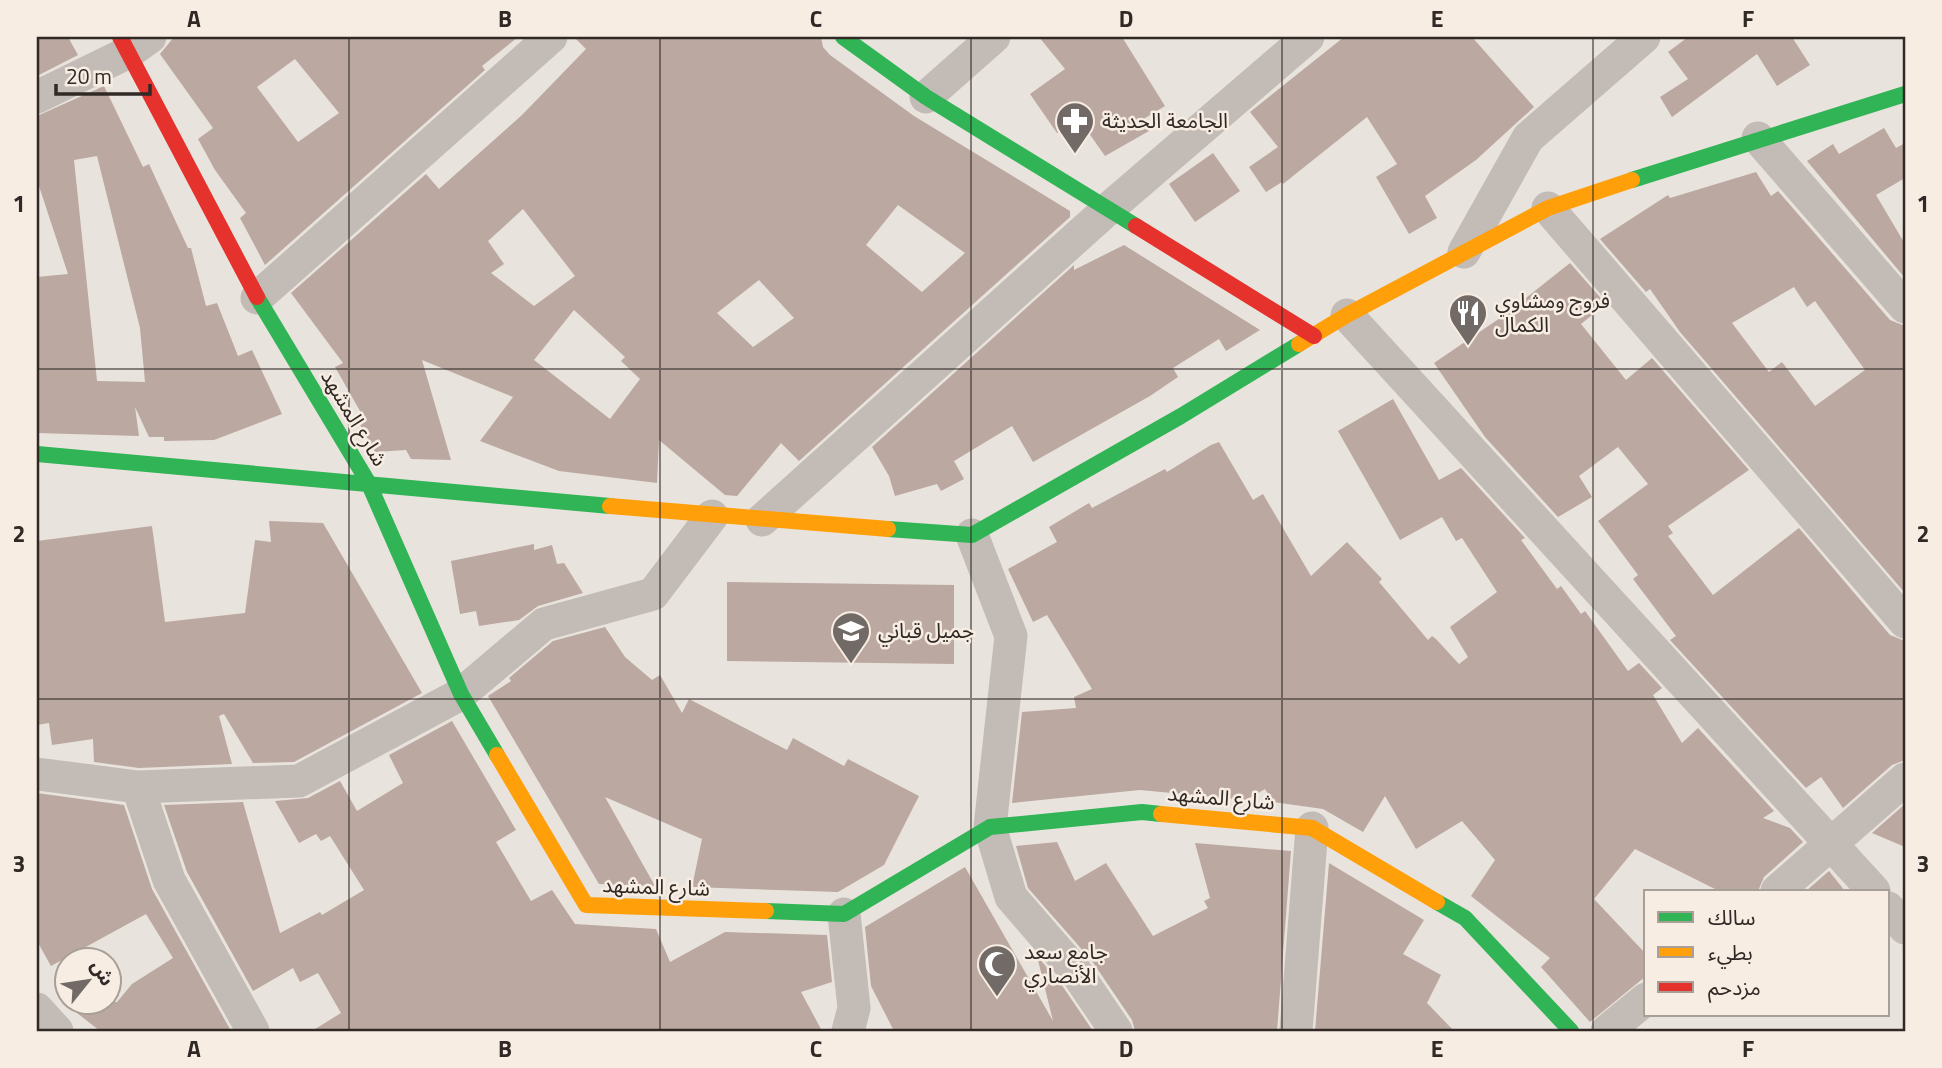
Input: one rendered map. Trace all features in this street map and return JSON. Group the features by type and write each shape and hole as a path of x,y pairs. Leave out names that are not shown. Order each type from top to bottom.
{"street":[{"path":"257,298 551,37"},
{"path":"843,37 926,97 1314,336"},
{"path":"926,97 994,37"},
{"path":"762,520 1107,210 1308,37"},
{"path":"1464,252 1528,138 1644,37"},
{"path":"37,97 133,42"},
{"name":"شارع المشهد","path":"133,42 257,298 368,482 461,694 586,905 844,914 990,827 1142,812 1312,828 1465,918 1571,1031"},
{"path":"37,454 368,482 712,516 972,535 1018,511 1347,315 1548,208 1758,138 1905,94"},
{"path":"1758,138 1905,307"},
{"path":"1548,208 1905,622"},
{"path":"1347,315 1834,844 1873,890"},
{"path":"37,774 138,787 299,781 461,694 544,624 653,594 712,516"},
{"path":"972,535 1011,636 990,827 1011,897 1076,972 1116,1031"},
{"path":"1778,890 1834,844 1905,779"},
{"path":"138,787 169,880 253,1031"},
{"path":"1296,1031 1312,828"},
{"path":"1890,910 1905,928"},
{"path":"844,914 853,1008 849,1031"},
{"path":"1607,1031 1644,1001"},
{"path":"37,1009 57,1031"}],"building":[{"path":"37,37 68,37 78,55 37,76"},
{"path":"174,37 518,37 482,66 485,70 265,265 240,218 246,213 215,170 198,139 213,128 160,54","holes":["295,59 339,113 298,142 257,87"]},
{"path":"574,37 821,37 823,47 830,55 914,116 1070,211 1070,217 799,461 781,443 737,496 725,495 659,440 657,483 559,471 480,441 513,397 422,360 451,460 411,459 406,450 375,452 358,421 364,418 335,367 343,363 291,293 426,174 439,189 522,115 586,49","holes":["898,205 965,253 922,292 866,245","523,209 575,276 534,306 491,273 504,264 488,241","759,280 794,318 753,347 717,313","574,310 625,357 621,361 640,379 610,419 534,360"]},
{"path":"1039,37 1122,37 1165,106 1142,120 1149,131 1105,156 1079,119 1057,133 1030,94 1065,69"},
{"path":"1344,37 1472,37 1534,107 1476,160 1425,196 1437,218 1409,234 1376,177 1397,164 1367,117 1283,184 1282,182 1266,192 1249,167 1278,147 1250,112"},
{"path":"1688,37 1792,37 1810,65 1777,86 1757,54 1672,117 1660,97 1688,79 1668,52"},
{"path":"104,86 143,167 149,164 188,248 191,248 206,306 217,303 238,356 252,350 282,414 214,440 164,441 164,437 149,437 135,407 139,436 37,433 37,277 68,274 37,180 37,116","holes":["97,156 140,328 145,382 97,381 74,160"]},
{"path":"1884,128 1896,148 1905,143 1905,178 1876,195 1905,244 1905,278 1807,161 1833,144 1839,154"},
{"path":"1213,153 1240,191 1195,222 1169,184"},
{"path":"1756,172 1771,196 1778,191 1890,320 1905,326 1905,593 1680,332 1650,289 1646,292 1600,239 1668,195 1670,198","holes":["1794,287 1807,307 1815,301 1865,370 1815,406 1782,362 1769,372 1732,323"]},
{"path":"1124,245 1260,330 1226,351 1219,339 1173,368 1178,377 1150,396 1033,462 1012,426 954,461 964,479 941,491 937,484 895,496 889,476 872,447 1074,265 1074,270"},
{"path":"1570,263 1606,304 1581,324 1626,380 1652,358 1749,470 1668,526 1673,533 1668,536 1713,595 1799,528 1890,635 1905,641 1905,760 1892,765 1843,808 1821,777 1806,788 1670,640 1676,636 1633,579 1638,575 1598,521 1648,484 1618,447 1579,476 1592,497 1558,517 1485,437 1434,363 1503,316"},
{"path":"1393,399 1439,480 1461,468 1525,538 1521,540 1557,589 1561,586 1581,614 1585,611 1628,671 1639,663 1662,688 1653,695 1682,743 1698,728 1774,811 1763,818 1790,828 1803,842 1764,877 1758,890 1717,890 1635,849 1594,899 1644,952 1644,978 1590,1022 1541,967 1550,958 1471,896 1495,860 1462,821 1416,849 1385,796 1363,832 1323,809 1273,802 1265,789 1246,800 1140,790 1012,803 1022,712 1076,708 1074,697 1092,689 1047,615 1033,622 1008,569 1057,542 1049,527 1089,503 1092,508 1165,469 1167,472 1219,442 1253,500 1263,494 1311,576 1347,542 1382,579 1379,582 1428,640 1432,636 1436,639 1459,664 1468,657 1450,627 1497,592 1462,538 1456,541 1442,517 1400,540 1338,431"},
{"path":"269,521 323,523 422,693 294,762 253,763 224,714 219,716 232,764 139,768 94,762 93,739 52,745 49,723 37,725 37,541 152,526 165,622 245,613 255,540 271,542"},
{"path":"534,544 534,550 552,545 557,564 564,563 583,593 538,606 519,620 479,626 476,611 460,614 451,561"},
{"path":"727,582 954,585 954,664 727,661"},
{"path":"605,627 625,657 652,680 660,675 682,713 689,699 787,750 793,738 844,766 848,759 919,796 884,865 838,892 692,887 702,839 605,797 655,886 599,884 488,696 511,681 509,678 553,641"},
{"path":"452,721 516,830 496,842 531,901 552,890 575,924 656,929 670,962 725,932 827,935 832,982 801,992 822,1031 312,1031 341,1013 318,973 300,982 293,968 253,991 187,872 164,805 243,802 280,933 320,912 322,915 364,890 330,836 321,841 316,834 299,843 275,801 308,798 340,781 357,811 403,783 389,755"},
{"path":"37,793 124,805 152,889 231,1031 100,1031 81,1016 122,1016 122,996 132,984 173,958 146,914 88,946 52,946 51,966 37,941"},
{"path":"1905,804 1905,847 1872,833"},
{"path":"1057,842 1075,881 1106,863 1153,936 1208,908 1204,901 1210,898 1195,843 1291,851 1277,1031 1135,1031 1132,1020 1092,961 1028,888 1016,846"},
{"path":"1329,863 1424,920 1403,954 1441,975 1427,1003 1454,1031 1315,1031"},
{"path":"965,867 1053,1021 1037,956 1061,984 1093,1031 894,1031 871,986 865,927"},
{"path":"1829,871 1844,890 1807,890"}],"traffic: fast":[{"path":"843,37 926,97 1136,226"},
{"path":"1632,180 1905,94"},
{"path":"257,297 368,482 461,694 497,755"},
{"path":"888,529 972,535 1181,416 1299,344"},
{"path":"37,454 610,506"},
{"path":"766,911 844,914 990,827 1142,812 1161,814"},
{"path":"1437,902 1465,918 1571,1031"}],"traffic: slow":[{"path":"1299,344 1347,315 1548,208 1632,180"},
{"path":"610,506 888,529"},
{"path":"497,755 586,905 766,911"},
{"path":"1161,814 1312,828 1437,902"}],"traffic: jam":[{"path":"120,37 257,297"},
{"path":"1136,226 1314,336"}],"place":[{"name":"الجامعة الحديثة","path":"1075,155"},
{"name":"فروج ومشاوي الكمال","path":"1468,347"},
{"name":"جميل قباني","path":"851,665"},
{"name":"جامع سعد الأنصاري","path":"997,998"}]}
